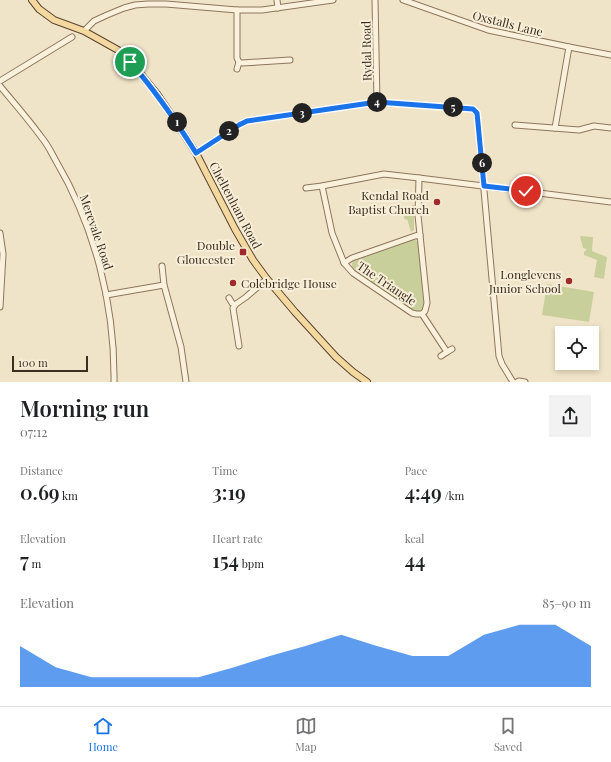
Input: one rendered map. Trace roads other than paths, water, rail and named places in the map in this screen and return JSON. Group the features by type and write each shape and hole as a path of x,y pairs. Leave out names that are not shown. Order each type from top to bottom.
{"main road":[{"name":"Cheltenham Road","path":"32,0 39,9 54,20 84,31 118,50 130,62 157,94 196,153 235,229 253,260 267,279 336,357 367,382"}],"street":[{"path":"277,0 278,8"},
{"path":"84,31 94,21 124,8 135,5 166,4 237,10 262,10 333,0"},
{"name":"Rydal Road","path":"375,0 377,102"},
{"name":"Oxstalls Lane","path":"403,0 488,30 569,48 611,55"},
{"path":"237,10 237,58 239,62 237,69"},
{"path":"0,81 72,37"},
{"path":"555,128 569,48"},
{"path":"239,62 283,63 290,60"},
{"name":"Merevale Road","path":"0,86 43,139 80,208 96,253 106,295 112,334 114,382"},
{"path":"196,153 247,121 377,102 473,109 477,113 499,356 513,382"},
{"path":"515,125 521,122 555,128 579,130 594,126 611,128"},
{"path":"306,188 384,174 611,202"},
{"path":"419,178 418,215 420,235"},
{"name":"The Triangle","path":"322,186 332,233 344,263 353,273 412,313 422,314"},
{"path":"0,234 3,254 0,307"},
{"name":"The Triangle","path":"344,263 352,258 420,235 427,303 425,311 422,314"},
{"path":"162,266 164,285 181,346 186,382"},
{"path":"239,346 233,308 267,279"},
{"path":"106,295 164,285"},
{"path":"229,298 235,305"},
{"name":"The Triangle","path":"422,314 447,352"},
{"path":"441,356 452,349"},
{"path":"517,382 525,382"}],"place":[{"name":"Kendal Road Baptist Church","path":"437,202"},
{"name":"Double Gloucester","path":"243,252"},
{"name":"Longlevens Junior School","path":"569,281"},
{"name":"Colebridge House","path":"233,283"}]}
